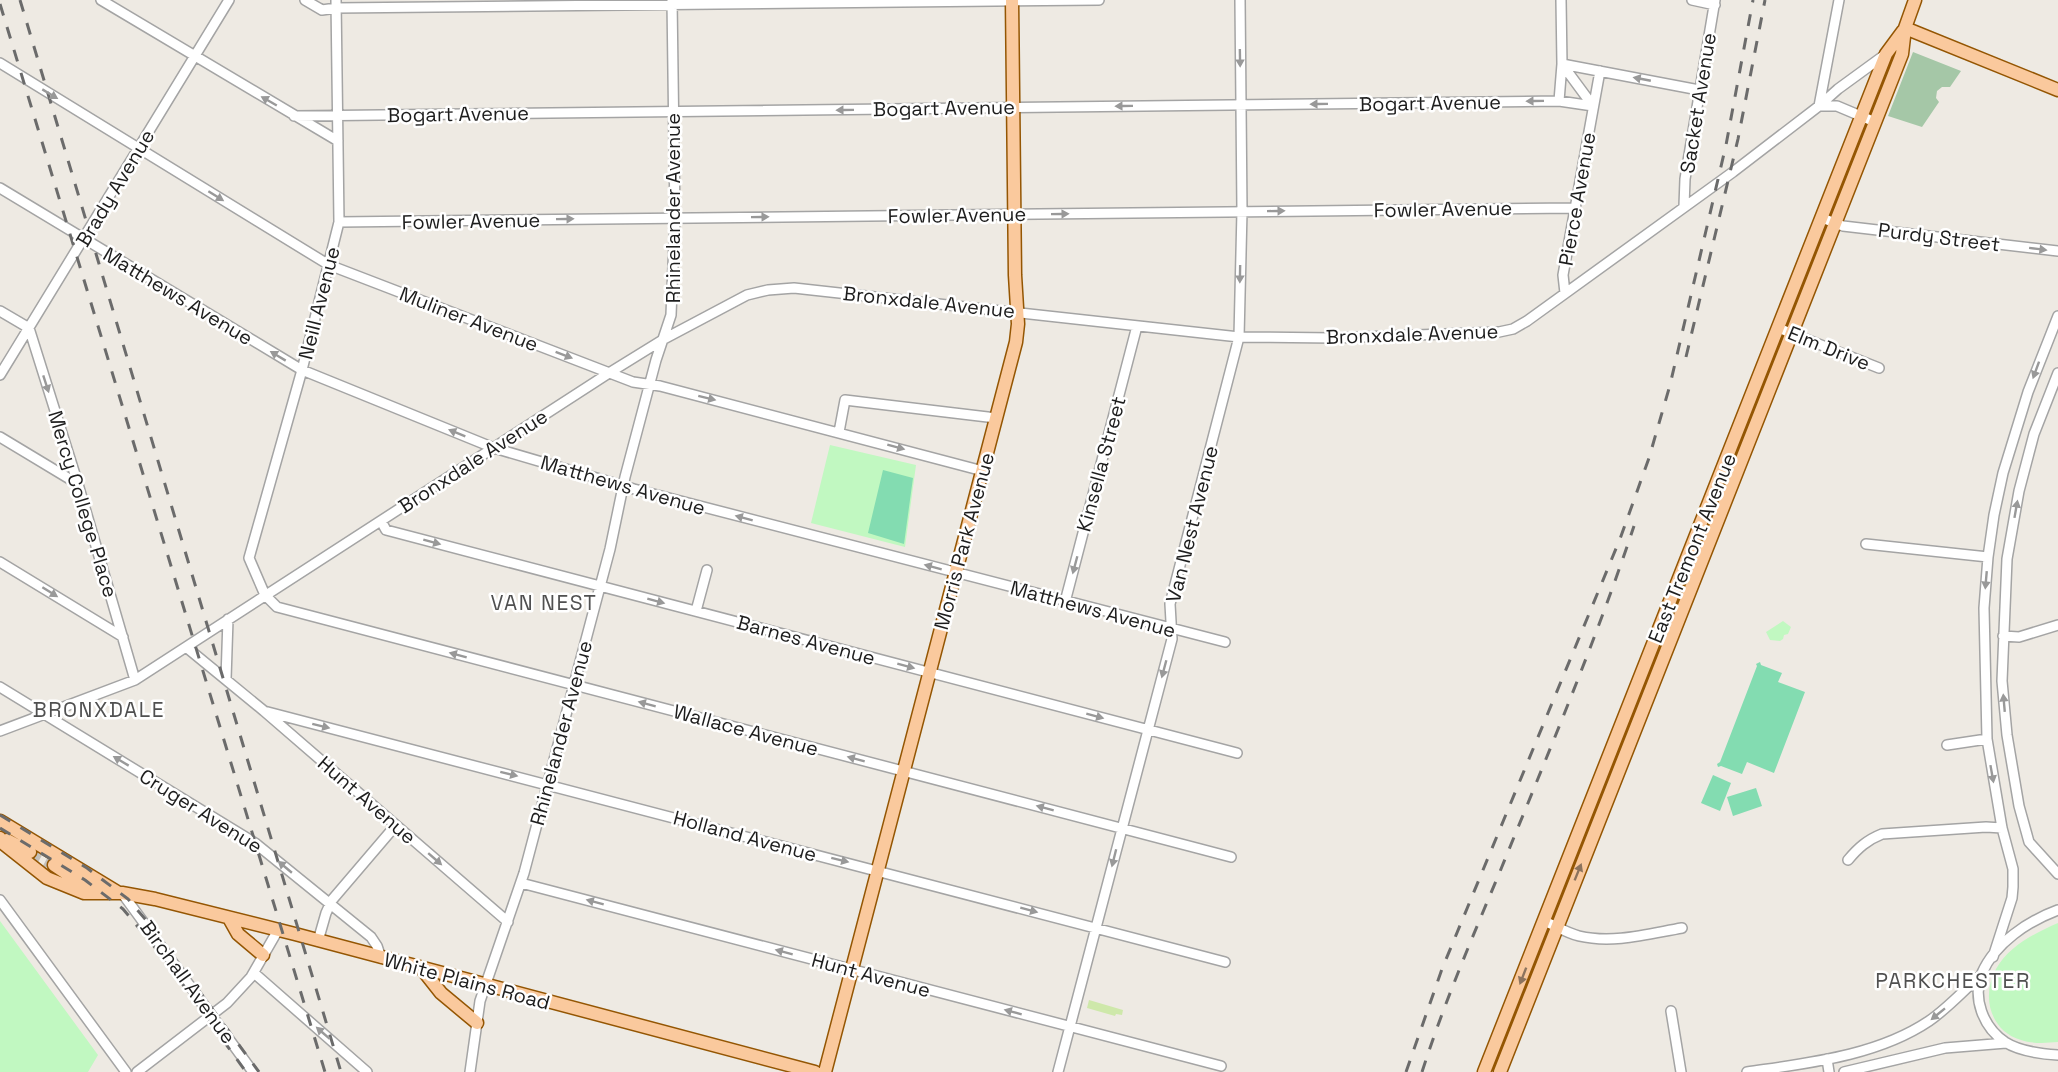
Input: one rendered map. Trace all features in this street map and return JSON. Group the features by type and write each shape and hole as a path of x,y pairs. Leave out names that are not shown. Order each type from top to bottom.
{"main road":[{"name":"East Tremont Avenue","path":"1484,1072 1550,924 1636,707 1665,652 1700,561 1779,328 1887,54 1905,28 1916,0"},
{"name":"Morris Park Avenue","path":"825,1072 1016,342 1012,1"},
{"name":"East Tremont Avenue","path":"1636,707 1652,647 1688,556 1791,333 1902,54 1905,28"},
{"path":"1905,28 2058,90"},
{"path":"1688,556 1700,561"},
{"path":"1652,647 1665,652"},
{"name":"White Plains Road","path":"1,823 116,893"},
{"name":"White Plains Road","path":"0,838 4,844 47,878 84,893 116,893"},
{"name":"White Plains Road","path":"0,838 30,852"},
{"name":"White Plains Road","path":"54,865 78,881 116,893 318,940 815,1072"},
{"path":"229,918 238,934 263,955"},
{"name":"East Tremont Avenue","path":"1500,1072 1550,924"},
{"path":"422,969 441,993 477,1023"}],"street":[{"path":"101,0 338,141"},
{"name":"Brady Avenue","path":"0,375 229,0"},
{"path":"305,0 322,10 336,4 1099,0"},
{"name":"Van Nest Avenue","path":"1058,1072 1172,639 1170,604 1239,337 1242,211 1240,0"},
{"path":"1559,101 1562,64 1561,0"},
{"path":"1692,0 1715,2"},
{"path":"1839,0 1819,106 1837,106 1875,122"},
{"name":"Sacket Avenue","path":"1684,206 1685,179 1715,2"},
{"name":"Rhinelander Avenue","path":"470,1072 480,1001 521,883 600,586 623,486 673,305 675,218 672,3"},
{"name":"Neill Avenue","path":"265,595 249,558 302,370 339,222 336,4"},
{"name":"Bronxdale Avenue","path":"0,731 135,680 609,373 664,339 747,295 768,290 794,288 1239,337 1334,338 1499,332 1520,325 1565,293 1733,172 1838,89 1887,54"},
{"name":"Muliner Avenue","path":"0,63 329,266 633,382 839,432 983,471"},
{"path":"1562,64 1699,90"},
{"name":"Pierce Avenue","path":"1562,64 1593,105"},
{"name":"Pierce Avenue","path":"1565,293 1563,275 1600,71"},
{"name":"Bogart Avenue","path":"294,116 1559,101 1593,105"},
{"name":"Matthews Avenue","path":"0,188 302,370 494,448 623,486 1225,642"},
{"name":"Fowler Avenue","path":"339,222 1575,208"},
{"name":"Purdy Street","path":"1822,218 1843,226 2058,251"},
{"path":"0,311 29,328"},
{"path":"1993,957 2013,887 2011,862 2002,828 1986,739 1984,608 1988,557 2003,473 2037,367 2058,316"},
{"name":"Kinsella Street","path":"1065,602 1137,326"},
{"name":"Mercy College Place","path":"29,328 78,484 135,680"},
{"name":"Elm Drive","path":"1779,328 1878,368"},
{"path":"2058,373 2033,438 2019,491 2007,559 2002,683 2008,742 2019,806 2029,842 2058,874"},
{"path":"839,432 845,400 996,418"},
{"path":"2016,432 2033,438"},
{"path":"0,437 78,484"},
{"name":"Barnes Avenue","path":"381,521 386,530 1237,753"},
{"path":"1866,544 1988,557"},
{"path":"0,562 123,637"},
{"path":"696,611 707,570"},
{"name":"Wallace Avenue","path":"265,595 277,607 1231,858"},
{"path":"226,679 228,619"},
{"path":"2003,636 2019,636 2058,626"},
{"name":"Hunt Avenue","path":"186,647 264,711 508,922"},
{"path":"1985,684 2002,683"},
{"name":"Cruger Avenue","path":"0,687 255,843 374,940 381,958"},
{"name":"Holland Avenue","path":"264,711 1225,962"},
{"path":"1947,745 1986,739"},
{"path":"318,940 330,904 396,825"},
{"path":"1848,860 1856,849 1882,834 2002,828"},
{"name":"Hunt Avenue","path":"521,883 1221,1066"},
{"name":"Birchall Avenue","path":"116,893 253,1072"},
{"path":"0,900 126,1072"},
{"path":"1747,1072 1827,1059 1878,1045 1904,1035 1933,1018 1981,975 1993,957 2019,929 2058,910"},
{"path":"1550,924 1576,935 1605,939 1622,939 1682,928"},
{"path":"138,1072 212,1016 243,988 278,930"},
{"path":"254,973 367,1072"},
{"path":"1981,975 1978,999 1980,1010 1993,1032 2006,1043 2030,1051 2058,1056"},
{"path":"1671,1011 1682,1072"},
{"path":"1844,1072 1945,1048 2006,1043"},
{"path":"1827,1059 1830,1072"}],"green space":[{"path":"1913,52 1961,71 1950,87 1942,87 1937,91 1936,98 1939,102 1922,127 1888,116"},
{"path":"830,445 916,465 905,547 811,523"},
{"path":"883,470 913,478 904,544 868,533"},
{"path":"1783,621 1791,627 1788,634 1784,635 1780,641 1770,640 1766,632"},
{"path":"1760,662 1761,665 1782,673 1778,682 1805,692 1774,773 1747,762 1742,774 1718,767 1717,764 1720,762 1756,664"},
{"path":"1713,775 1731,783 1720,811 1701,803"},
{"path":"1756,788 1762,806 1733,816 1727,797"},
{"path":"0,921 98,1055 88,1072 0,1072"},
{"path":"2058,923 2058,1042 2035,1043 2021,1040 2002,1029 1991,1011 1989,990 1991,979 2001,961 2015,947"},
{"path":"1089,1000 1123,1010 1122,1015 1116,1014 1115,1016 1087,1008"}],"tunnel":[{"path":"30,852 54,865"}],"railway":[{"path":"20,0 341,1072"},
{"path":"1406,1072 1442,969 1620,539 1649,458 1670,385 1726,145 1753,0"},
{"path":"1686,357 1738,139 1765,0"},
{"path":"0,4 325,1072"},
{"path":"1422,1072 1459,970 1587,656 1634,526"},
{"path":"0,815 87,868 128,899 151,926 259,1072"},
{"path":"0,828 85,880 123,909 163,957 246,1072"}],"district":[{"name":"VAN NEST","path":"544,602"},
{"name":"BRONXDALE","path":"99,709"},
{"name":"PARKCHESTER","path":"1953,980"}]}
